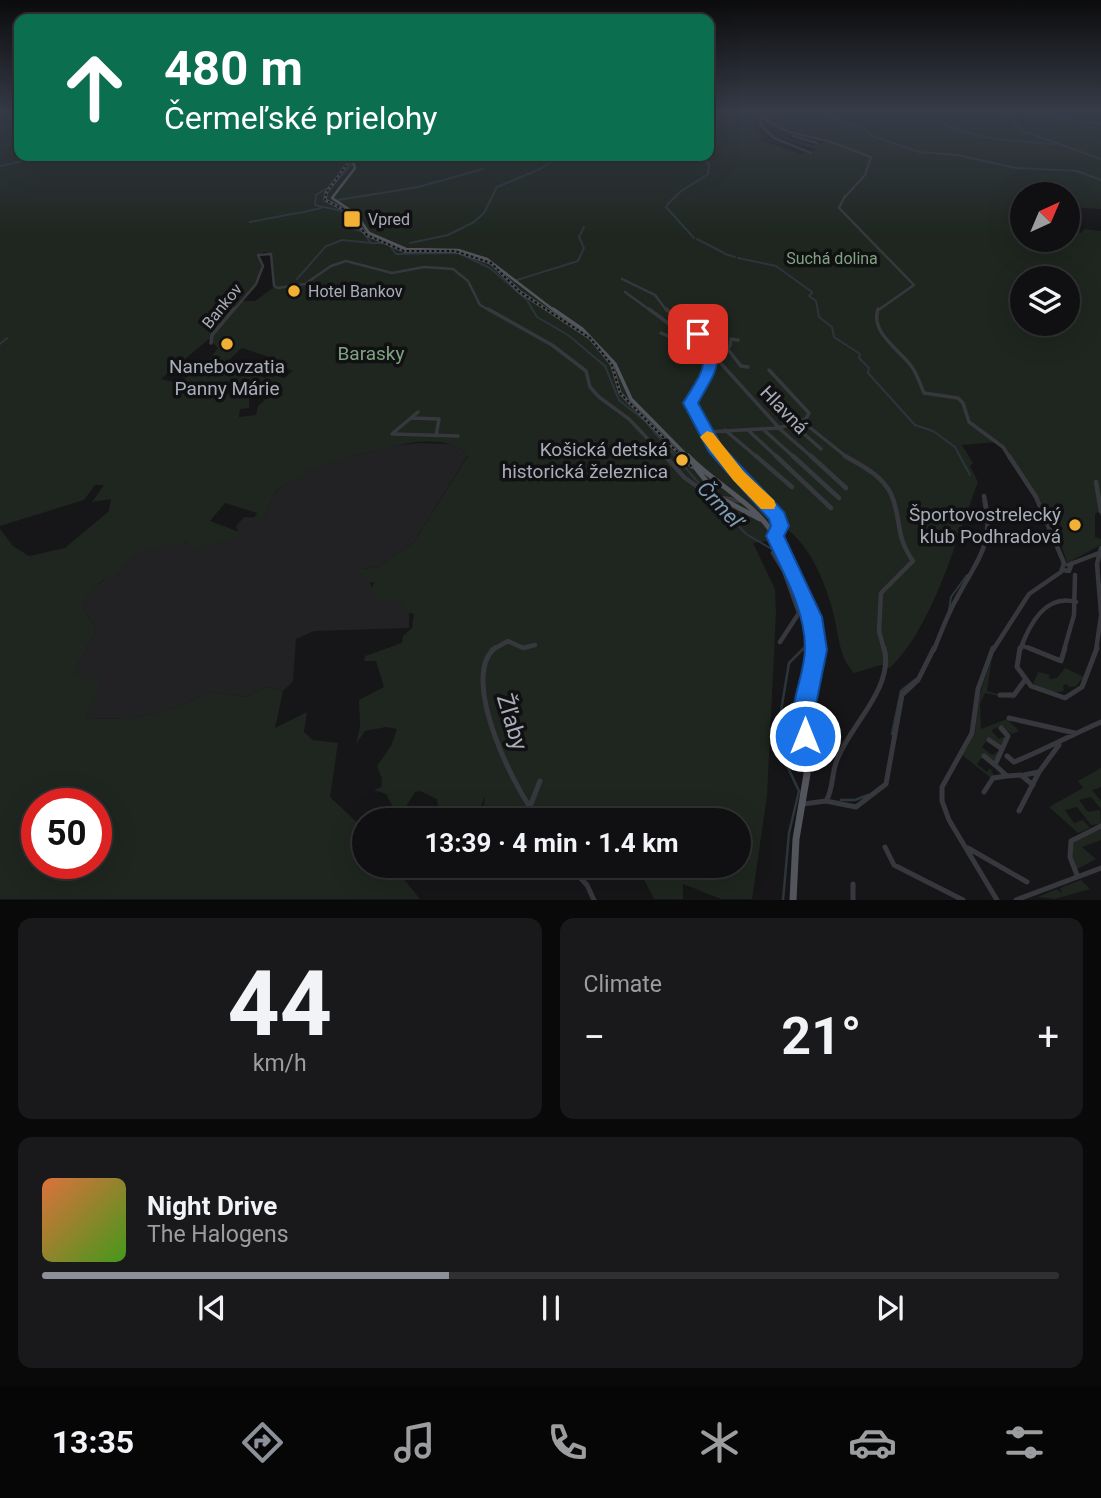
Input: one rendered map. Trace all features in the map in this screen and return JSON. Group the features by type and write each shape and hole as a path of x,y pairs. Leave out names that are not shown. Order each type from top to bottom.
{"main road":[{"path":"353,161 355,168 332,198 356,214 367,231 407,249 458,250 493,262 520,287 589,334 615,364 628,396 687,456 716,498 766,524"},
{"path":"696,467 744,504 775,536 800,601 814,626 816,650 804,704 807,763 796,839 793,900"},
{"path":"740,512 746,510 744,504"}],"street":[{"path":"860,153 871,157 863,182 842,199 840,209 914,283 902,296 878,310 876,315 880,330 912,367 924,393 958,398 963,403 967,421 1003,447 1036,497 1067,567 1075,575 1076,602 1061,661 1023,646"},
{"name":"Bankov","path":"211,343 211,337 258,279 262,266 260,254 271,254 275,288 298,286 317,277 331,266 348,261 393,273 424,267 453,269 468,281 480,305 552,345 586,370 594,391 629,419 685,478 708,494 718,497"},
{"path":"622,279 655,295 666,305 667,311 698,333 708,346 709,373 690,401 714,448 778,516 780,526 775,536"},
{"path":"625,292 684,335 691,346"},
{"path":"659,317 667,311"},
{"path":"698,333 704,323"},
{"path":"661,333 691,346 708,346"},
{"path":"715,351 733,344 732,339 738,340"},
{"name":"Hlavná","path":"708,346 715,351 716,359 779,428 846,488"},
{"path":"726,347 741,366 748,367"},
{"path":"707,432 779,428 803,422 809,413 769,370"},
{"path":"418,412 391,434 458,436"},
{"path":"411,418 439,419 436,436"},
{"path":"803,422 847,458 867,467 891,494 901,544 913,562 881,593 882,617 879,628 888,663 869,706 834,766 832,791 826,801"},
{"path":"794,425 821,449"},
{"path":"748,429 831,508"},
{"path":"764,429 839,498"},
{"path":"726,430 792,487"},
{"path":"1096,482 1101,511"},
{"path":"718,497 726,495 726,490"},
{"path":"803,804 826,801 856,807 886,784 902,695 920,678 957,597 984,555 990,522 984,496"},
{"path":"718,497 744,504"},
{"path":"1076,602 1062,599 1050,603 1023,646 1016,664 1025,680 1054,696 1065,698 1077,694 1086,682 1101,615 1098,559 1100,550"},
{"path":"997,900 946,814 941,791 947,773 972,733 978,689 998,634 1029,594 1067,567 1100,550"},
{"path":"773,553 788,573"},
{"path":"1089,556 1098,559"},
{"path":"780,642 798,617 800,601"},
{"name":"Žľaby","path":"529,808 489,721 483,676 493,649 501,642 508,641 523,649 535,645"},
{"path":"1000,695 1014,695 1025,680"},
{"path":"1009,718 1075,733"},
{"path":"1007,756 1014,762 1060,744 1075,733 1101,722"},
{"path":"995,765 1008,736 1001,728"},
{"path":"989,740 1002,749"},
{"path":"1019,811 1039,772 1060,744"},
{"path":"984,756 1007,776"},
{"path":"984,792 993,778 1039,772"},
{"path":"1021,775 1033,785"},
{"path":"529,808 540,781"},
{"path":"1077,875 1070,857 1071,841 1101,826"},
{"path":"886,847 888,858 894,865 963,900"},
{"path":"966,847 1027,882"},
{"path":"1016,900 1030,897 1077,875 1101,868"},
{"path":"580,878 594,900"},
{"path":"853,884 853,900"}],"shaded area":[{"path":"454,444 468,455 414,542 380,566 363,569 374,590 409,601 409,628 314,631 296,639 293,681 283,691 266,687 246,697 212,692 164,712 134,718 84,719 73,675 96,630 82,606 91,590 109,576 117,576 129,558 142,550 187,542 194,548 240,536 236,526 244,517 264,518 276,490 306,475 303,471 388,446"}],"green space":[{"path":"0,153 14,153 14,161 714,161 714,153 1101,153 1101,209 1080,209 1080,182 1010,182 1010,252 1080,252 1080,233 1085,229 1101,231 1101,516 1098,512 1095,514 1095,537 1101,539 1101,545 1067,563 1061,544 1064,542 1052,526 1039,499 999,442 962,445 973,463 970,466 978,482 931,605 906,650 890,668 881,665 854,673 842,652 825,586 806,549 777,522 774,540 753,543 775,589 776,613 767,796 752,899 721,899 683,884 683,899 654,899 643,878 751,878 751,808 484,808 485,796 481,806 437,808 437,799 420,791 415,792 405,808 394,808 386,794 374,790 381,787 382,779 377,766 391,746 397,729 386,727 365,731 356,744 360,726 359,700 384,687 376,661 364,661 365,656 402,643 403,636 412,628 414,614 403,611 402,601 377,600 371,592 374,582 367,583 359,570 380,566 414,542 468,456 455,446 436,442 414,442 364,453 304,471 307,475 276,490 264,518 254,518 257,513 225,503 210,521 239,532 240,536 194,549 187,542 139,553 117,576 105,579 96,586 82,606 96,630 73,675 102,683 85,719 134,718 164,712 212,692 246,697 266,687 283,691 275,728 307,712 304,732 313,740 338,743 330,797 352,818 352,878 403,878 420,899 0,899 0,529 13,546 29,556 65,548 109,511 111,499 92,502 104,485 95,485 84,500 0,526","holes":["264,252 271,254 274,287 255,301 242,301 259,279 263,266 258,255","209,339 218,348 206,364 178,383 161,379","242,348 288,363 283,367 293,371 284,378 272,373 265,378 230,359","261,384 264,395 270,395 258,406 256,415 239,417 240,409 249,408 249,395 217,393 221,385"]},
{"path":"992,658 987,691 1008,697 1024,682 1014,699 985,693 980,704 981,729 1007,719 1019,731 1012,734 1001,726 991,730 999,739 1005,736 1002,746 989,738 982,747 992,755 1000,750 995,762 984,755 977,764 987,772 990,768 994,776 991,778 962,755 975,733 979,697"},
{"path":"1065,668 1084,677 1076,686 1070,687 1066,684 1063,686 1064,691 1053,693 1033,684 1038,672 1050,675 1049,679 1057,678"},
{"path":"1101,768 1101,787 1092,790 1101,801 1101,809 1091,797 1079,800 1088,812 1100,810 1101,824 1091,825 1077,807 1065,810 1074,823 1083,820 1090,828 1078,833 1049,807 1083,788 1078,781"},
{"path":"1101,828 1101,840 1082,847 1096,859 1077,869 1070,850 1072,842"},
{"path":"1081,880 1090,889 1055,899 1038,897 1057,889 1062,894 1060,888"}],"waterway":[{"path":"932,153 957,155 1016,168 1077,171 1101,180"},
{"path":"1084,153 1101,159"},
{"path":"0,166 24,161"},
{"name":"Črmeľ","path":"346,161 352,164 333,185 316,195 315,205 342,211 348,222 355,226 354,229 363,232 371,243"},
{"path":"410,243 448,235 474,222 484,213 497,187 552,161"},
{"path":"667,205 680,192 708,174 707,161"},
{"path":"338,200 418,187 483,169"},
{"path":"666,207 694,238"},
{"path":"299,213 321,208"},
{"path":"250,222 297,213"},
{"path":"514,281 578,261 584,248 579,237 584,227"},
{"path":"697,239 724,253"},
{"path":"327,246 342,240 371,243"},
{"name":"Črmeľ","path":"372,243 388,243 396,254 458,253 490,268 527,300 537,317 568,335 605,366 619,400 645,421 703,488"},
{"path":"297,279 326,246"},
{"path":"725,254 735,257"},
{"path":"738,258 776,266 812,292"},
{"path":"812,293 809,296 816,301 819,317 832,327 834,337 860,354 859,358 869,368 868,373 915,425 933,431 955,447 970,475"},
{"path":"0,344 7,338"},
{"name":"Črmeľ","path":"712,497 746,534 777,552 810,632 804,648"},
{"path":"983,500 985,511"},
{"path":"949,610 951,597 967,575"},
{"name":"Črmeľ","path":"783,900 789,833 799,791 783,757 781,711 789,663 804,648"},
{"path":"892,734 901,691 916,679"},
{"path":"841,800 855,800 868,795"}],"railway":[{"path":"347,161 326,193 325,200 343,209 367,235 404,251 455,251 491,263 520,292 590,338 612,365 620,393 692,467"}],"slow traffic":[{"path":"707,437 738,476 768,505"}],"place":[{"name":"Vpred","path":"352,219"},
{"name":"Hotel Bankov","path":"294,291"},
{"name":"Nanebovzatia Panny Márie","path":"227,344"},
{"name":"Košická detská historická železnica","path":"682,460"},
{"name":"Športovostrelecký klub Podhradová","path":"1075,525"}],"route":[{"path":"698,334 710,349 710,369 690,401 714,448 778,516 780,526 775,536 812,617 816,650 804,704 805,736"}],"park label":[{"name":"Suchá dolina","path":"832,258"},
{"name":"Barasky","path":"371,353"}]}
